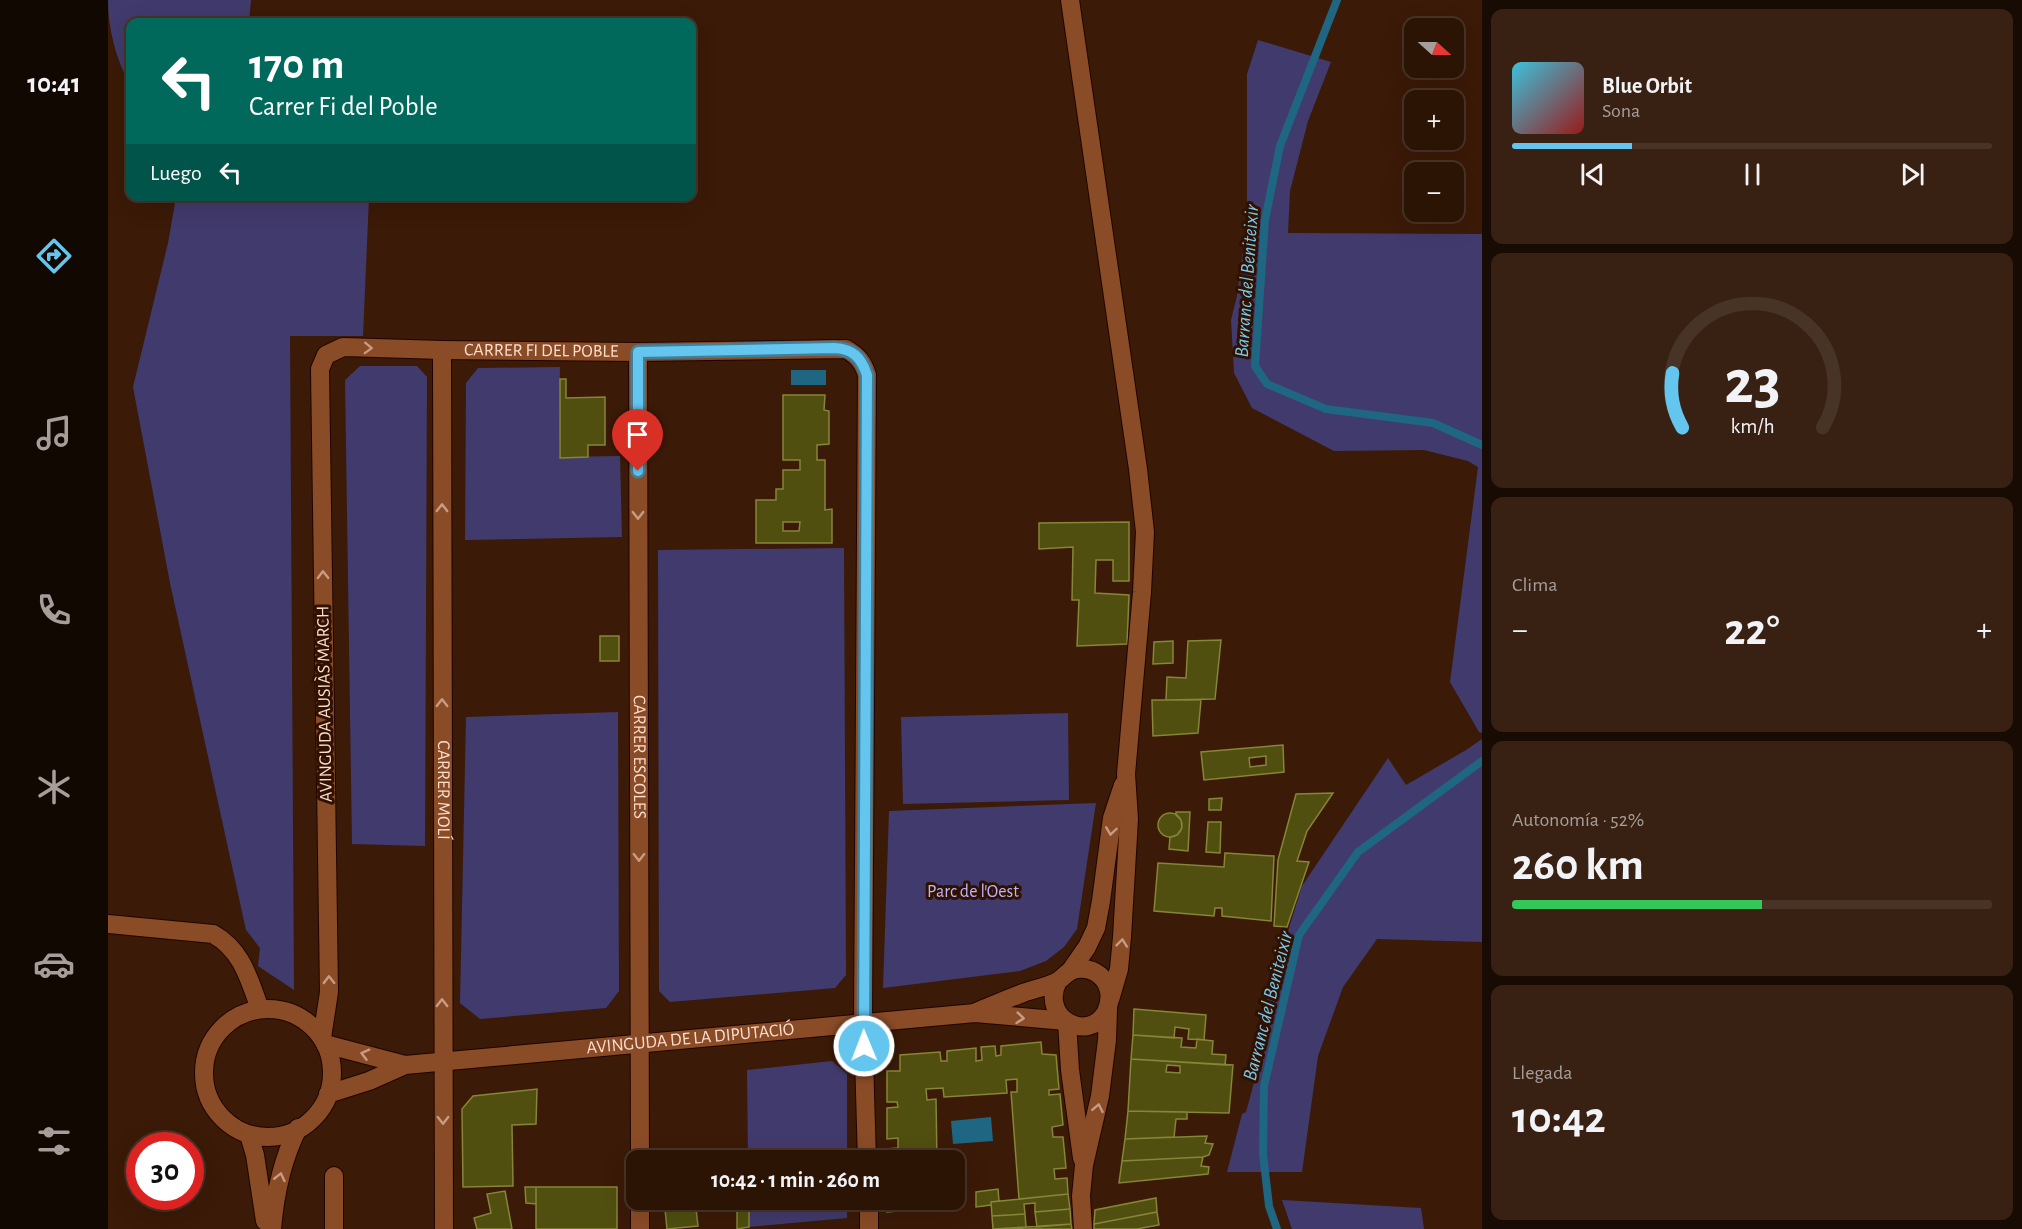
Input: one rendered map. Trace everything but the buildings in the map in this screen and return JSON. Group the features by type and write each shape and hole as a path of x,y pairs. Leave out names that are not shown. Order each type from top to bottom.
{"street":[{"path":"1070,0 1145,532 1139,645 1126,774 1129,819 1119,969 1109,1004 1098,1021 1075,1025 1066,1022 1060,1016 1053,1003 1053,995 1087,947 1096,928 1112,818 1126,774"},
{"name":"CARRER FI DEL POBLE","path":"320,369 326,355 343,347 638,352 846,349 863,363 867,375 863,1023"},
{"name":"CARRER MOLÍ","path":"442,350 444,1229"},
{"name":"CARRER ESCOLES","path":"638,352 640,1150"},
{"name":"AVINGUDA AUSIÀS MARCH","path":"320,369 329,992 323,1041"},
{"path":"108,924 213,934 224,940 236,951 260,1009"},
{"path":"1065,975 1089,969 1099,974 1109,988 1107,1040 1100,1096 1084,1165 1083,1229"},
{"name":"AVINGUDA DE LA DIPUTACIÓ","path":"975,1013 1065,975"},
{"path":"260,1009 278,1009 310,1024 323,1041 332,1068 328,1094 313,1119 285,1135 267,1137 249,1135 233,1127 220,1116 210,1101 204,1067 208,1050 216,1035 228,1023 243,1014 260,1009"},
{"name":"AVINGUDA DE LA DIPUTACIÓ","path":"405,1065 975,1013 1066,1022"},
{"path":"1066,1022 1070,1071 1084,1165"},
{"path":"863,1023 867,1150"},
{"path":"323,1041 405,1065"},
{"path":"328,1094 369,1081 405,1065"},
{"path":"272,1229 273,1210 282,1168 298,1128"},
{"path":"249,1135 255,1155 266,1229"},
{"path":"334,1176 334,1229"},
{"path":"640,1210 640,1229"},
{"path":"869,1210 869,1229"}],"green space":[{"path":"108,0 251,0 249,18 126,18 126,76 114,44 109,22"},
{"path":"1258,40 1331,62 1308,121 1290,191 1288,233 1482,234 1482,733 1479,732 1450,682 1478,467 1468,461 1424,450 1334,451 1252,408 1234,373 1231,320 1237,296 1247,220 1247,74"},
{"path":"175,201 369,201 363,336 290,336 294,990 258,966 260,948 246,930 170,583 133,387 168,243"},
{"path":"360,366 417,366 427,377 425,846 352,844 345,380"},
{"path":"560,367 559,457 620,456 622,537 465,540 466,383 478,368"},
{"path":"844,548 846,975 835,988 670,1002 659,991 658,550"},
{"path":"618,712 619,991 606,1008 480,1019 460,1003 466,717"},
{"path":"1068,713 1069,800 903,804 901,717"},
{"path":"1482,739 1482,942 1377,939 1343,987 1318,1056 1302,1172 1227,1172 1242,1114 1246,1112 1259,1064 1261,1019 1302,886 1388,758 1406,785"},
{"name":"Parc de l'Oest","path":"1096,803 1077,929 1064,947 1046,961 1020,971 883,988 889,811"},
{"path":"832,1061 847,1074 847,1150 748,1150 747,1070"},
{"path":"1282,1200 1421,1208 1424,1229 1292,1229"},
{"path":"749,1210 847,1210 847,1218 749,1227"}],"water":[{"path":"791,370 826,370 826,385 791,385"},
{"path":"991,1117 993,1141 953,1144 951,1121"}],"waterway":[{"name":"Barranc del Beniteixir","path":"1337,0 1280,146 1265,220 1255,366 1267,384 1326,409 1433,423 1482,445"},
{"name":"Barranc del Beniteixir","path":"1277,1229 1269,1206 1263,1154 1264,1086 1299,935 1358,852 1482,761"}],"route":[{"path":"638,471 638,352 834,348 846,349 863,363 867,375 864,1046"}]}
